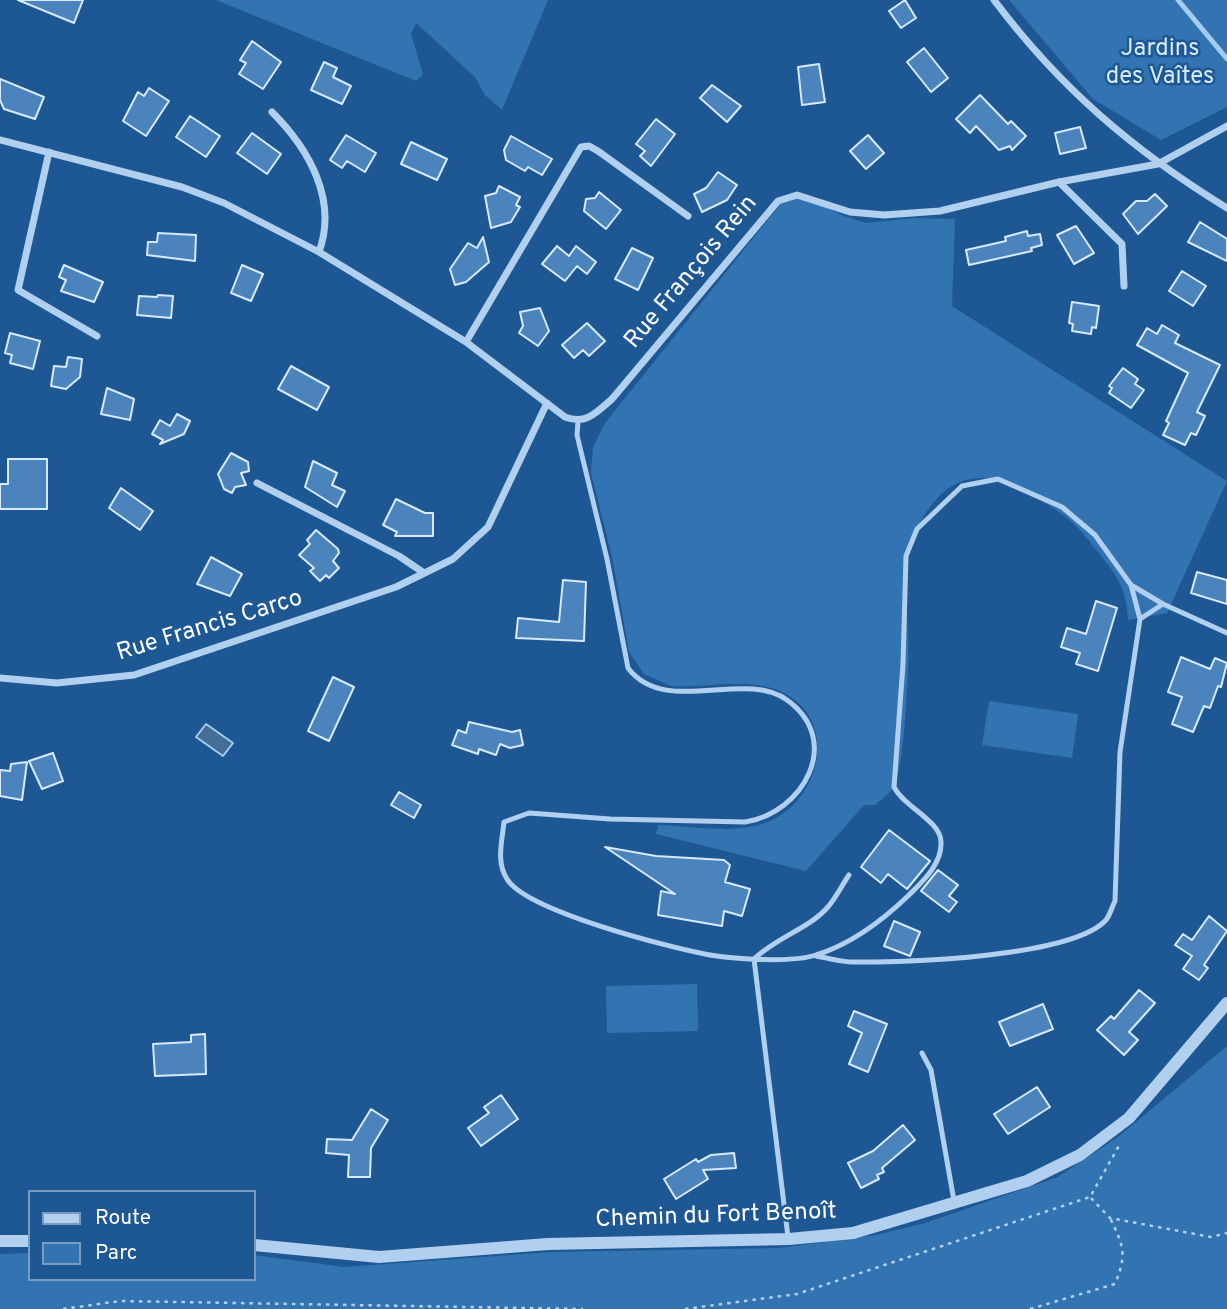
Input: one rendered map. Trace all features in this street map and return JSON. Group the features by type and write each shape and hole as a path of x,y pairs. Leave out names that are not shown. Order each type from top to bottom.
{"street":[{"path":"994,0 1038,56 1107,124 1158,164 1227,208"},
{"path":"272,112 297,141 318,178 326,216 319,252"},
{"name":"Rue François Rein","path":"578,422 591,418 612,399 778,201 797,195 850,212 884,215 940,211 1059,182 1158,164 1227,127"},
{"path":"0,140 183,187 224,203 319,252 466,342 565,417 578,422"},
{"path":"466,342 581,147 589,146 598,151 688,216"},
{"path":"49,152 18,290 96,336"},
{"path":"1059,182 1122,244 1125,286"},
{"name":"Rue Francis Carco","path":"0,678 57,683 134,675 396,587 424,573 461,553 488,527 547,403"},
{"path":"257,483 399,556 424,573"},
{"name":"Chemin du Fort Benoît","path":"256,1245 379,1257 622,1241 789,1239 853,1233 954,1204 1052,1170 1101,1141 1129,1118 1227,1003"},
{"path":"0,1241 28,1241"}],"lane":[{"path":"578,422 577,435 607,559 628,668 634,676 671,691 759,690 786,699 811,734 812,767 796,795 774,814 761,820 745,822 610,819 529,813 504,822 500,864 508,882 535,901 628,936 710,955 754,959 815,956 851,962 1022,953 1061,942 1107,920 1115,901 1120,752 1140,619 1131,584"},
{"path":"815,956 873,928 929,875 941,842 939,831 931,821 900,798 894,787 903,664 906,556 917,529 962,486 998,479 1062,507 1095,535 1131,584 1163,604 1227,633"},
{"path":"1140,619 1163,604"},
{"path":"754,959 772,942 813,919 828,907 849,875"},
{"path":"754,959 789,1239"},
{"path":"922,1053 931,1070 954,1204"}],"path":[{"path":"685,1309 797,1294 1090,1197 1125,1136 1129,1118"},
{"path":"1030,1309 1115,1284 1125,1262 1121,1240 1110,1218 1090,1197"},
{"path":"1110,1218 1211,1237 1227,1233"},
{"path":"63,1309 120,1301 583,1309"}],"green space":[{"path":"216,0 548,0 502,110 485,95 475,77 416,23 411,34 423,74 416,81"},
{"name":"Jardins des Vaîtes","path":"1009,0 1227,0 1227,107 1161,140 1093,99"},
{"path":"787,196 817,202 841,215 866,223 915,218 955,219 952,306 1227,481 1167,613 1128,620 1124,595 1115,575 1078,527 1058,511 1014,488 983,478 966,480 951,487 938,498 918,528 908,563 907,698 895,785 875,805 864,805 806,871 656,834 658,825 739,828 765,823 784,813 799,798 810,781 816,761 817,741 812,722 800,705 782,692 742,684 671,686 644,674 629,652 612,557 591,473 593,447 605,423"},
{"path":"989,701 1078,714 1072,758 982,745"},
{"path":"697,984 698,1031 607,1033 606,986"},
{"path":"1227,1046 1227,1309 0,1309 0,1254 28,1253 28,1281 256,1281 256,1255 344,1267 551,1252 780,1248 876,1235 925,1223 1058,1177 1118,1137"}],"shaded area":[{"path":"206,724 233,743 223,756 196,737"}],"building":[{"path":"18,0 83,0 74,23"},
{"path":"905,0 916,18 901,28 889,11"},
{"path":"252,41 281,62 263,89 239,74 246,63 240,60"},
{"path":"924,48 948,78 931,92 907,62"},
{"path":"324,62 337,68 333,77 351,86 342,104 311,90"},
{"path":"819,64 825,102 802,105 798,67"},
{"path":"0,79 44,97 35,119 4,109 0,100"},
{"path":"712,85 741,106 727,122 700,98"},
{"path":"149,88 169,101 146,136 123,121 138,92 144,96"},
{"path":"980,95 1008,124 1011,121 1026,136 1012,150 1010,146 999,150 976,126 970,133 956,119"},
{"path":"190,116 220,136 206,157 176,137"},
{"path":"656,119 675,134 651,166 640,156 645,151 636,144"},
{"path":"1080,127 1086,148 1060,154 1055,133"},
{"path":"252,133 281,154 267,174 237,153"},
{"path":"346,135 376,153 365,172 347,161 342,168 330,160"},
{"path":"868,135 884,153 866,169 850,151"},
{"path":"511,136 552,159 542,175 528,167 525,171 506,160 504,150"},
{"path":"411,142 447,159 437,180 401,164"},
{"path":"718,172 737,185 727,200 702,212 694,194 706,188"},
{"path":"499,186 520,197 516,205 520,207 511,222 491,228 485,196 496,193"},
{"path":"599,192 621,210 606,229 584,211 586,199 595,198"},
{"path":"1155,194 1167,206 1138,234 1123,214 1136,201 1147,201"},
{"path":"1200,222 1227,239 1227,261 1188,242"},
{"path":"1076,226 1094,253 1074,264 1057,235"},
{"path":"1027,231 1028,236 1040,234 1042,245 1031,248 1032,251 969,265 966,250 1006,241 1005,237"},
{"path":"158,233 196,235 195,261 147,255 148,242 157,242"},
{"path":"483,237 489,262 466,282 455,285 450,269 468,243 477,248"},
{"path":"557,246 569,256 576,246 596,262 587,274 577,266 565,281 542,264"},
{"path":"632,248 653,258 638,290 615,279"},
{"path":"64,265 103,282 94,302 61,291 66,280 59,277"},
{"path":"242,265 263,274 251,301 231,293"},
{"path":"1182,271 1206,286 1193,306 1169,291"},
{"path":"139,296 173,296 171,318 137,315"},
{"path":"1072,302 1099,306 1096,328 1092,327 1091,334 1072,331 1073,324 1069,323"},
{"path":"540,308 549,331 538,346 519,333 523,326 520,312"},
{"path":"587,323 605,341 589,356 583,350 574,358 562,345"},
{"path":"1162,325 1179,335 1175,343 1220,365 1197,412 1205,416 1196,435 1191,433 1185,445 1163,435 1169,423 1166,421 1188,373 1137,345 1147,328 1157,334"},
{"path":"10,333 40,341 33,369 10,363 12,355 5,353"},
{"path":"68,357 82,359 80,377 66,389 51,386 54,366 66,367"},
{"path":"291,366 329,387 317,410 278,389"},
{"path":"1123,368 1138,379 1135,384 1144,390 1131,408 1109,393 1112,388 1109,386"},
{"path":"107,388 134,399 130,420 101,414"},
{"path":"177,414 190,421 184,434 160,444 163,440 152,434 160,420 170,426"},
{"path":"231,453 248,462 249,471 241,473 246,485 235,487 232,493 224,489 218,474"},
{"path":"8,459 47,459 47,509 0,509 0,484 8,484"},
{"path":"313,461 337,473 332,485 345,491 337,507 305,487"},
{"path":"121,488 153,511 140,530 109,508"},
{"path":"396,499 425,513 433,513 433,536 395,536 397,532 383,525"},
{"path":"316,530 338,549 339,553 333,561 339,568 329,578 326,575 320,581 310,571 314,568 299,555 310,544 307,540"},
{"path":"211,557 242,574 230,596 197,584"},
{"path":"1197,572 1227,580 1227,604 1191,593"},
{"path":"563,580 586,582 584,641 516,638 518,618 559,622"},
{"path":"1096,601 1117,608 1098,671 1076,664 1080,653 1061,647 1067,628 1086,634"},
{"path":"1181,657 1210,669 1215,658 1227,663 1221,687 1218,686 1210,708 1204,706 1193,732 1172,724 1182,697 1168,692"},
{"path":"333,677 354,687 329,741 308,731"},
{"path":"469,722 512,732 520,730 523,745 510,748 500,744 496,755 479,749 478,754 452,745 458,730 466,733"},
{"path":"53,753 63,781 42,789 29,761"},
{"path":"27,762 22,800 0,796 0,770 10,771 11,764"},
{"path":"399,792 421,805 414,818 391,805"},
{"path":"889,830 930,861 907,889 888,874 881,883 861,867"},
{"path":"605,847 656,856 724,860 730,865 725,882 750,889 742,916 724,911 722,926 658,915 661,891 675,894"},
{"path":"938,870 958,885 949,896 957,902 949,912 921,891"},
{"path":"1209,916 1227,931 1204,965 1208,968 1199,980 1183,969 1192,956 1175,945 1183,934 1192,940"},
{"path":"894,921 920,932 910,956 884,946"},
{"path":"1139,990 1155,1003 1129,1032 1138,1040 1124,1055 1097,1030 1111,1016 1114,1019"},
{"path":"1043,1004 1053,1029 1010,1046 999,1022"},
{"path":"854,1011 887,1024 868,1072 849,1064 862,1033 848,1026"},
{"path":"205,1034 206,1074 155,1076 153,1044 191,1042 191,1035"},
{"path":"1037,1087 1050,1107 1008,1134 994,1114"},
{"path":"501,1095 518,1119 481,1146 468,1128 489,1113 484,1107"},
{"path":"371,1109 388,1120 371,1148 370,1177 348,1177 349,1155 326,1153 327,1139 352,1140"},
{"path":"903,1125 915,1140 882,1168 884,1172 877,1175 879,1179 861,1188 848,1163 873,1151"},
{"path":"734,1153 736,1168 703,1170 708,1179 676,1199 664,1179 696,1159 698,1162 711,1155"}],"waterway":[{"path":"1178,0 1227,59"}]}
